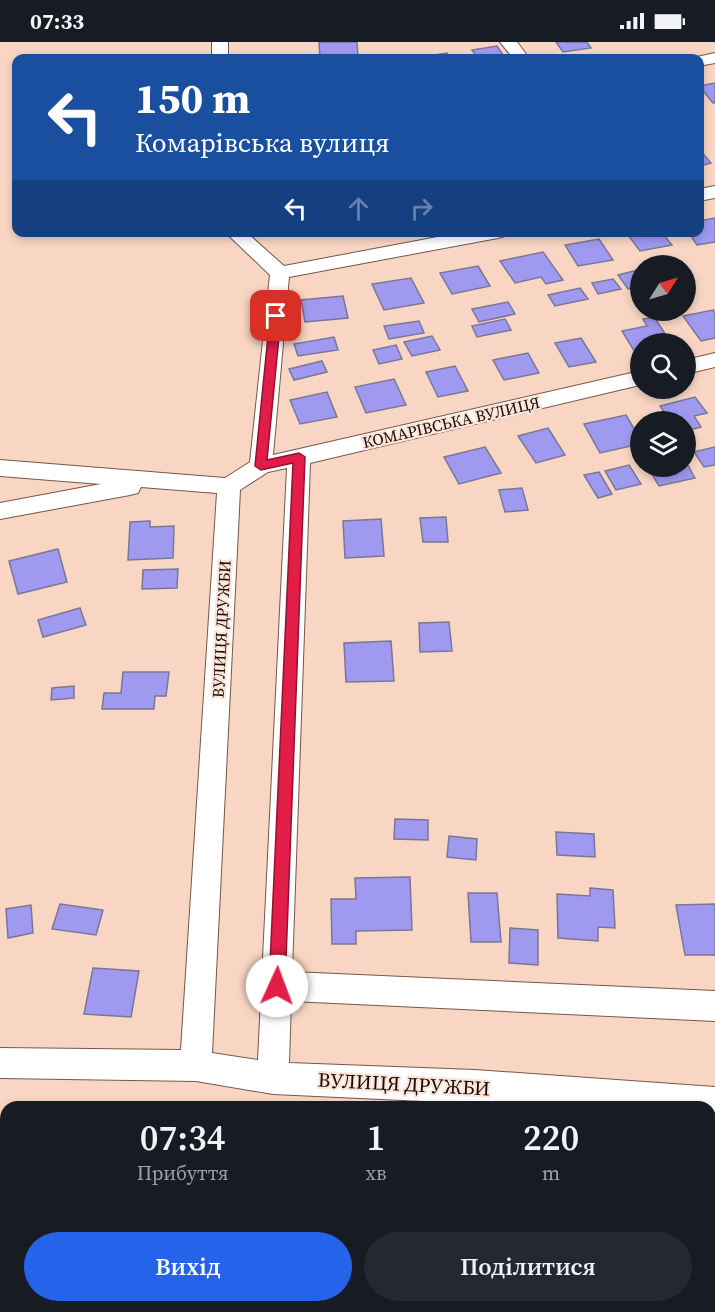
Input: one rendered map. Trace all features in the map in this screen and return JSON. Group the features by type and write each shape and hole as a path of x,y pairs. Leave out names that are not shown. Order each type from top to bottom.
{"street":[{"path":"508,42 518,54"},
{"path":"240,237 280,273"},
{"path":"280,273 471,237"},
{"path":"0,468 229,486 261,466 280,273"},
{"path":"696,365 715,360"},
{"name":"КОМАРІВСЬКА ВУЛИЦЯ","path":"261,466 630,380"},
{"path":"273,1078 299,457"},
{"path":"0,511 164,481"},
{"name":"ВУЛИЦЯ ДРУЖБИ","path":"196,1066 229,486"},
{"path":"277,986 715,1006"},
{"name":"ВУЛИЦЯ ДРУЖБИ","path":"0,1063 196,1066 273,1078 479,1096 648,1101"}],"building":[{"path":"319,42 357,42 358,54 320,54"},
{"path":"556,42 587,42 591,48 563,52"},
{"path":"497,46 502,54 475,54 472,50"},
{"path":"715,83 715,103 704,92 704,85"},
{"path":"704,155 711,163 704,165"},
{"path":"715,218 715,242 697,245 691,237 704,237 704,220"},
{"path":"630,237 665,237 672,245 640,251"},
{"path":"599,239 613,260 578,266 565,245"},
{"path":"543,252 563,280 546,284 541,277 515,283 500,261"},
{"path":"478,266 490,286 452,294 440,273"},
{"path":"630,272 630,288 628,289 618,275"},
{"path":"411,278 424,303 384,310 372,284"},
{"path":"613,279 621,289 598,294 592,283"},
{"path":"580,288 588,299 555,306 548,295"},
{"path":"343,296 348,318 305,322 301,300"},
{"path":"508,302 515,314 479,322 472,309"},
{"path":"713,310 715,338 701,341 687,321 696,321 696,313"},
{"path":"505,319 511,330 477,337 472,326"},
{"path":"419,321 424,333 389,339 384,326"},
{"path":"644,321 657,321 665,333 630,333 630,344 622,331 647,326"},
{"path":"432,336 440,350 412,356 404,342"},
{"path":"334,337 338,350 298,356 294,344"},
{"path":"581,338 596,362 569,367 555,343"},
{"path":"396,345 402,359 379,364 373,350"},
{"path":"528,353 539,373 504,380 493,360"},
{"path":"322,361 327,372 294,380 289,369"},
{"path":"455,366 468,391 438,397 426,372"},
{"path":"394,379 406,405 366,413 355,387"},
{"path":"327,392 337,417 300,424 290,400"},
{"path":"696,398 707,413 696,416 696,411 663,411 660,406"},
{"path":"626,415 630,422 630,446 600,453 584,424"},
{"path":"696,419 701,427 696,428"},
{"path":"548,428 565,455 536,463 518,436"},
{"path":"485,447 501,473 459,484 444,457"},
{"path":"715,447 715,465 704,467 696,452"},
{"path":"629,465 630,477 637,477 641,484 616,490 605,471"},
{"path":"599,472 612,494 598,498 584,475"},
{"path":"654,477 695,478 659,486"},
{"path":"522,488 528,510 505,512 499,490"},
{"path":"446,517 448,542 423,542 420,518"},
{"path":"381,519 384,556 345,558 343,521"},
{"path":"150,521 150,527 174,526 173,558 128,560 130,522"},
{"path":"58,549 67,582 18,594 9,561"},
{"path":"178,569 177,588 142,589 143,570"},
{"path":"80,608 86,625 43,637 38,620"},
{"path":"449,622 452,651 420,652 419,623"},
{"path":"391,641 394,681 346,682 344,643"},
{"path":"123,672 169,672 166,696 155,696 154,709 102,709 104,693 121,693"},
{"path":"74,686 74,698 51,700 52,688"},
{"path":"395,819 428,820 428,840 394,839"},
{"path":"556,832 594,834 595,857 557,855"},
{"path":"449,836 477,839 476,860 447,857"},
{"path":"410,877 412,930 356,931 356,944 332,944 331,899 356,899 355,878"},
{"path":"590,888 613,890 615,928 598,927 598,941 558,938 557,894 590,896"},
{"path":"468,893 497,893 501,942 471,942"},
{"path":"60,904 103,910 96,935 52,929"},
{"path":"715,904 715,955 685,955 676,905"},
{"path":"31,905 33,933 8,938 6,909"},
{"path":"510,928 538,930 538,965 509,963"},
{"path":"93,968 139,971 131,1017 84,1014"}],"route":[{"path":"276,316 261,466 299,457 277,986"}]}
